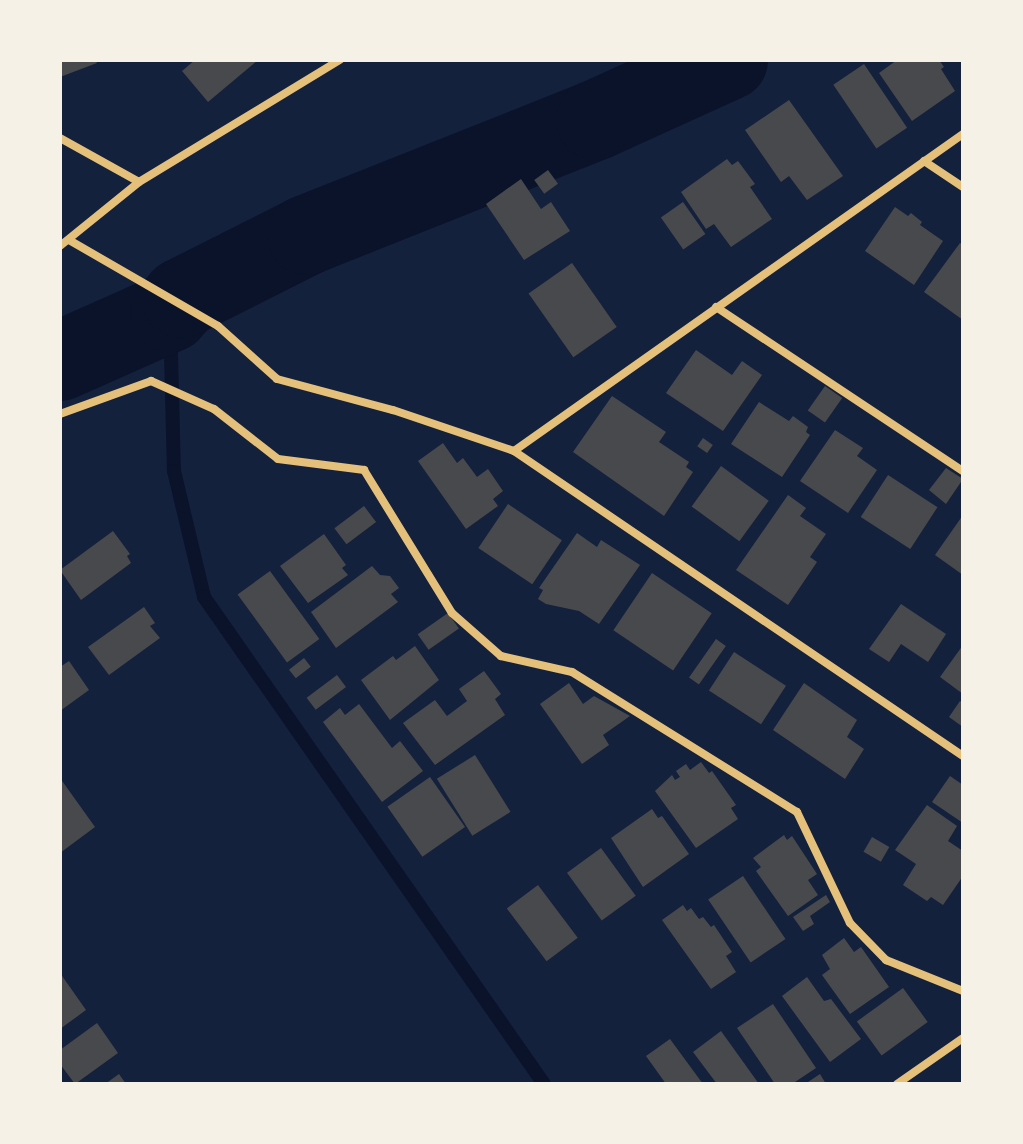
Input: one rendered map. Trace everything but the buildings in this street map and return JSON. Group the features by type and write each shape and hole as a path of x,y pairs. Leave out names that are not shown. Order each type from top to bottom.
{"street":[{"path":"60,246 139,182 340,60"},
{"path":"514,451 963,134"},
{"path":"60,138 139,182"},
{"path":"924,161 963,187"},
{"path":"69,240 218,326 277,379 393,410 514,451 963,756"},
{"path":"716,307 963,471"},
{"path":"60,414 151,381 214,409 278,459 364,470 452,613 501,656 572,672 797,812 850,923 886,960 963,991"},
{"path":"897,1084 963,1038"}],"waterway":[{"path":"60,361 170,312 182,298 307,235 596,120 728,60"},
{"path":"170,312 174,471 204,597 544,1084"}]}
